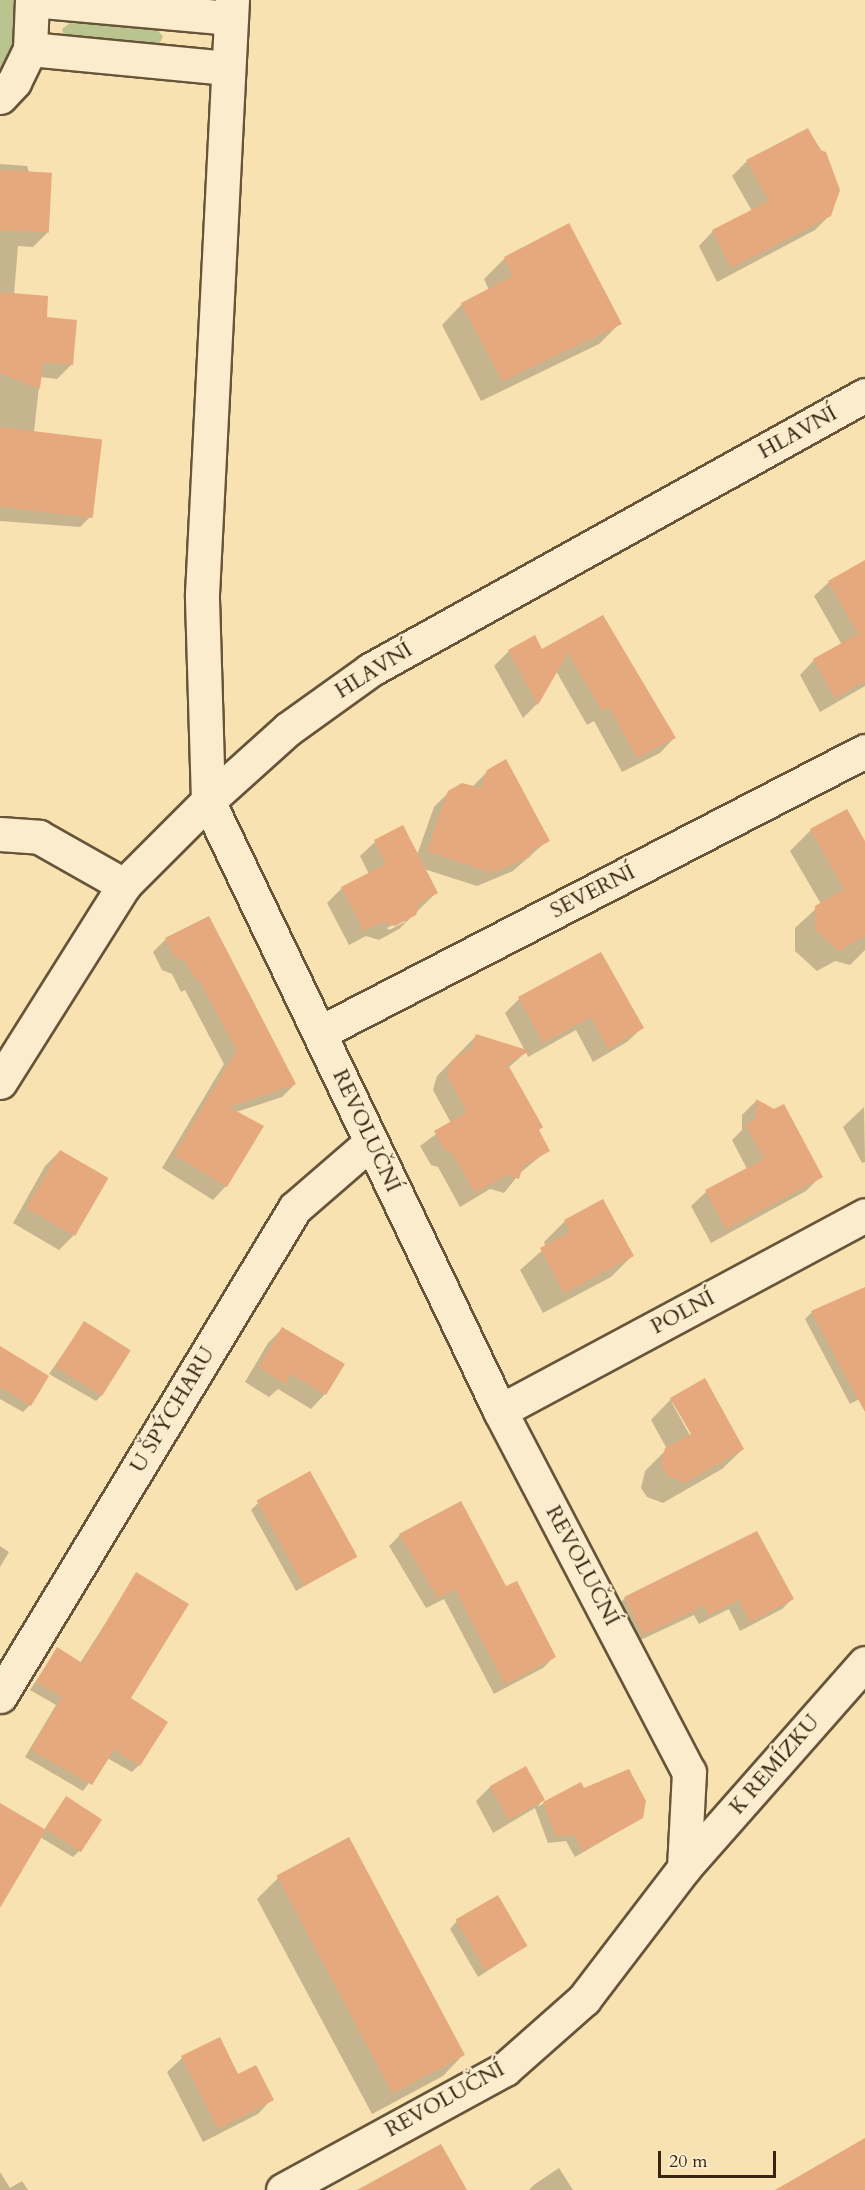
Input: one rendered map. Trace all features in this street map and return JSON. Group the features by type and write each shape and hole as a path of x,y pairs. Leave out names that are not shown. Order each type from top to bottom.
{"street":[{"path":"0,97 14,82 30,49 32,0 231,9 202,594 208,801"},
{"path":"30,49 227,68"},
{"name":"HLAVNÍ","path":"0,1082 124,885 208,801 288,729 370,670 865,396"},
{"name":"SEVERNÍ","path":"321,1032 865,751"},
{"name":"REVOLUČNÍ","path":"208,801 321,1032 370,1143 500,1411 689,1772 684,1868 584,1999 505,2069 283,2190"},
{"path":"0,834 39,837 124,885"},
{"name":"U ŠPÝCHARU","path":"0,1696 295,1208 370,1143"},
{"name":"POLNÍ","path":"500,1411 865,1215"},
{"name":"K REMÍZKU","path":"684,1868 865,1662"}],"green space":[{"path":"0,0 15,0 18,10 16,38 0,69"},
{"path":"70,23 156,29 163,36 160,43 155,45 64,36 62,29"}],"building":[{"path":"808,128 820,150 826,152 840,190 831,216 731,268 712,230 769,201 746,160"},
{"path":"0,170 52,173 49,233 0,230"},
{"path":"569,223 622,324 502,381 461,303 513,276 504,257"},
{"path":"0,292 48,296 47,317 77,320 73,365 43,362 40,389 0,373"},
{"path":"0,427 102,440 93,518 0,507"},
{"path":"865,560 865,681 835,698 813,659 858,634 828,581"},
{"path":"603,615 676,738 637,758 609,707 602,711 568,653 538,705 508,650 535,635 542,649"},
{"path":"506,759 550,841 531,851 530,857 492,873 427,851 448,791 462,783 481,788 487,770"},
{"path":"847,809 865,841 865,936 839,951 815,930 815,906 844,889 810,829"},
{"path":"403,825 438,893 420,902 416,915 395,926 382,922 364,931 341,887 386,864 374,840"},
{"path":"209,916 296,1084 229,1107 264,1126 227,1187 174,1155 237,1050 198,978 195,979 185,961 175,957 165,938"},
{"path":"601,952 644,1028 608,1049 591,1017 543,1043 518,997"},
{"path":"476,1034 530,1051 507,1063 543,1127 539,1130 550,1151 523,1166 519,1179 506,1175 475,1193 452,1153 445,1150 434,1131 467,1112 447,1075 452,1060 472,1048"},
{"path":"756,1099 774,1109 784,1104 823,1177 726,1229 705,1190 764,1159 745,1124 756,1119"},
{"path":"60,1150 108,1178 75,1236 26,1208"},
{"path":"603,1199 634,1256 564,1293 540,1248 570,1232 564,1220"},
{"path":"865,1287 865,1412 811,1311"},
{"path":"84,1321 131,1350 102,1396 55,1367"},
{"path":"282,1327 345,1364 326,1395 291,1374 285,1384 259,1367"},
{"path":"0,1346 49,1376 31,1406 0,1387"},
{"path":"705,1378 744,1449 685,1483 668,1476 661,1466 665,1448 691,1434 670,1398"},
{"path":"310,1471 358,1557 304,1586 257,1501"},
{"path":"461,1501 506,1586 517,1581 556,1657 505,1684 455,1589 438,1598 399,1534"},
{"path":"757,1531 794,1599 750,1622 739,1600 709,1615 704,1606 643,1635 624,1597"},
{"path":"136,1572 189,1604 131,1698 168,1722 140,1766 114,1750 92,1785 31,1750 62,1697 36,1682 57,1647 82,1663"},
{"path":"526,1766 545,1800 509,1820 490,1786"},
{"path":"629,1769 646,1801 643,1818 583,1851 574,1835 556,1836 543,1802 581,1782 584,1788"},
{"path":"66,1796 102,1819 81,1852 45,1829"},
{"path":"0,1803 46,1830 0,1908"},
{"path":"349,1837 465,2055 393,2094 277,1875"},
{"path":"498,1895 528,1946 485,1971 456,1920"},
{"path":"220,2037 238,2074 256,2065 274,2100 218,2129 181,2056"},
{"path":"865,2138 865,2190 775,2190"},
{"path":"441,2144 467,2190 357,2190"}]}
